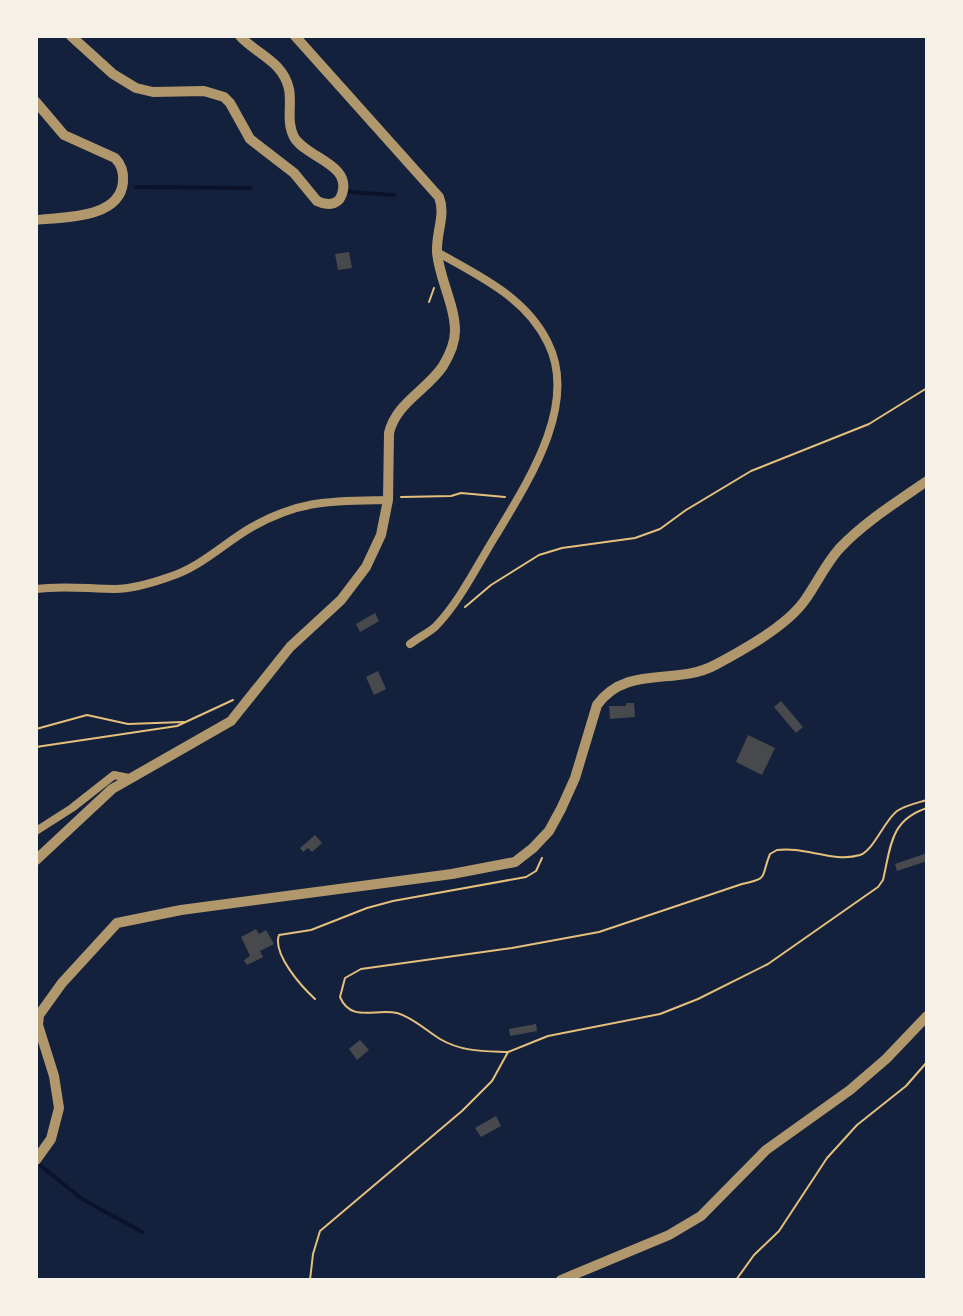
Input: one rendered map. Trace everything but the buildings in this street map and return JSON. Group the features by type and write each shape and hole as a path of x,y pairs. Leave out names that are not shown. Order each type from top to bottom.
{"street":[{"path":"71,36 113,74 136,88 153,92 204,91 224,97 250,139 294,173 317,201 337,202 343,191 339,172 294,138 290,123 289,90 282,72 240,36"},
{"path":"36,860 96,803 129,778 224,726 252,697 290,647 341,600 366,567 381,535 388,500 391,423 406,403 435,377 449,355 455,334 437,252 443,207 439,197 295,36"},
{"path":"36,102 64,135 115,158 121,164 123,181 117,198 108,207 36,220"},
{"path":"410,644 434,628 449,610 520,497 556,408 559,380 548,342 533,319 496,284 437,252"},
{"path":"36,1160 51,1139 59,1108 54,1076 38,1025 39,1015 56,990 117,923 181,910 507,865 533,848 549,831 568,794 597,705 603,696 632,679 701,671 782,623 805,600 819,575 841,547 927,481"},
{"path":"36,589 119,589 138,586 187,571 250,527 287,509 331,501 388,500"},
{"path":"36,831 114,775 129,778"},
{"path":"561,1280 669,1235 701,1216 766,1150 850,1090 886,1059 927,1016"}],"path":[{"path":"429,302 436,281"},
{"path":"449,610 462,609 491,585 539,555 562,548 635,538 660,529 751,471 869,424 927,388"},
{"path":"388,500 402,496 451,496 461,493 493,498 520,497"},
{"path":"36,747 138,733 189,721 246,693 252,697"},
{"path":"36,729 87,715 128,724 189,721"},
{"path":"927,800 898,811 869,849 859,855 777,850 768,858 761,880 599,932 512,948 361,969 345,978 340,997 347,1008 366,1015 396,1012 460,1049 508,1052 548,1036 660,1014 768,964 878,887 883,880 898,825 908,816 927,808"},
{"path":"315,999 298,982 278,947 279,935 311,930 393,901 526,877 536,871 542,862 533,848"},
{"path":"310,1280 320,1231 462,1111 492,1081 508,1052"},
{"path":"736,1280 754,1255 779,1231 827,1158 857,1125 906,1086 927,1062"}],"waterway":[{"path":"136,187 250,188"},
{"path":"349,192 394,195"},
{"path":"40,1165 82,1199 142,1232"}]}
